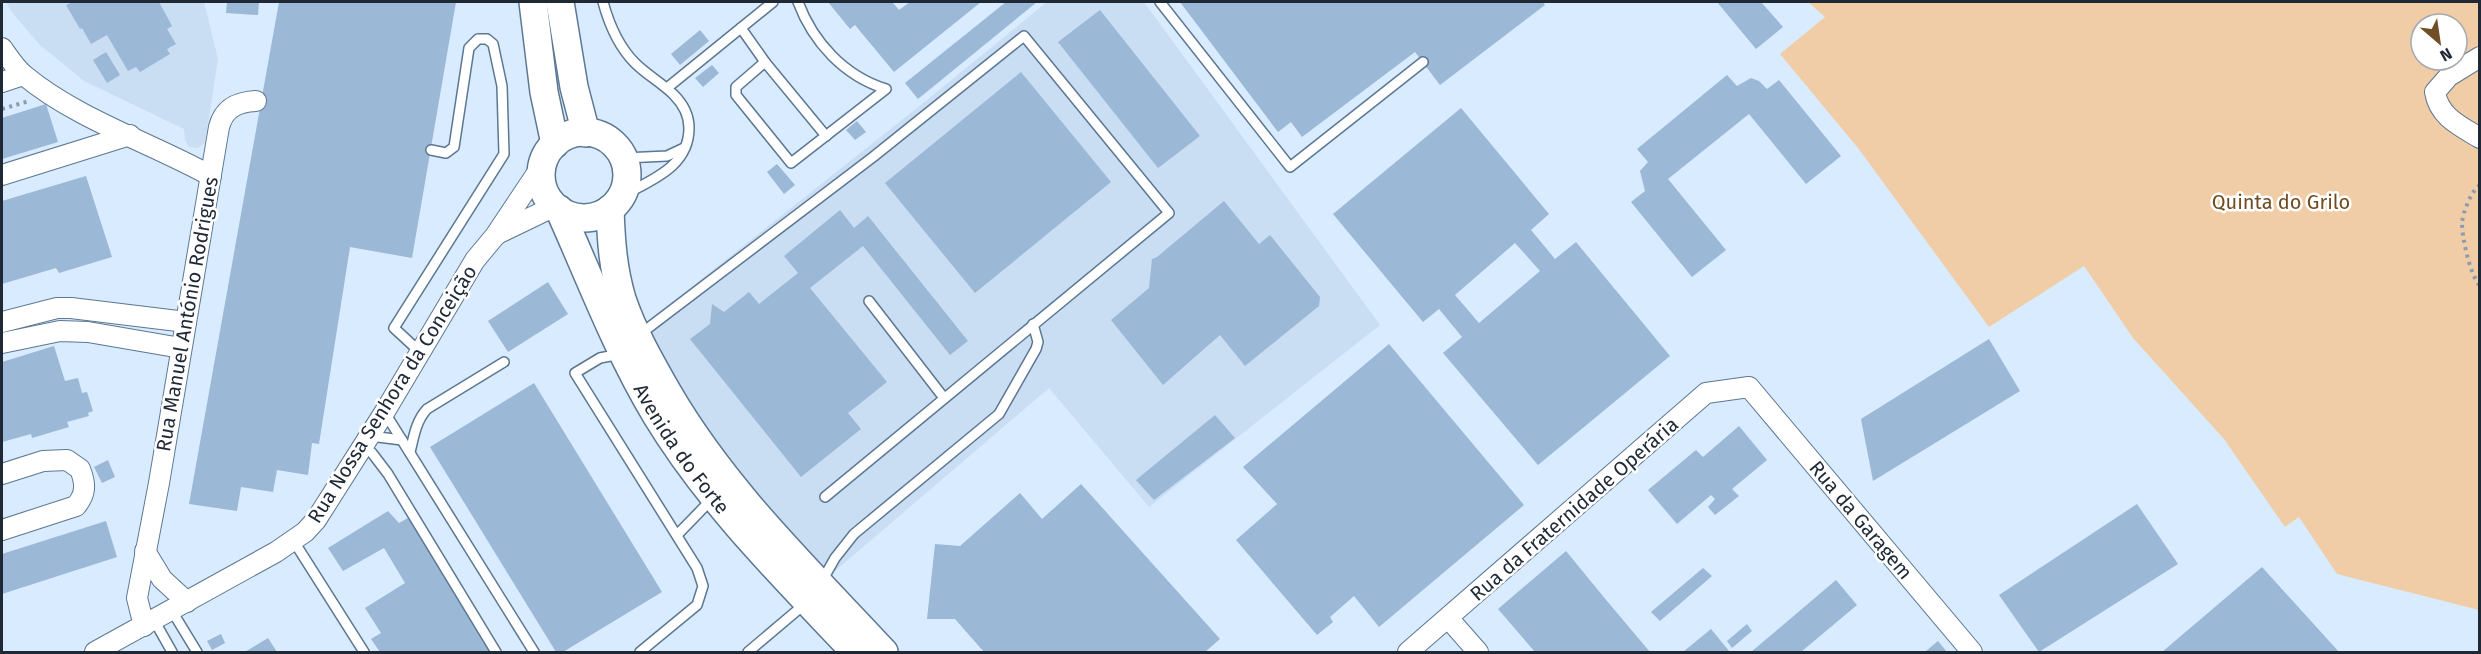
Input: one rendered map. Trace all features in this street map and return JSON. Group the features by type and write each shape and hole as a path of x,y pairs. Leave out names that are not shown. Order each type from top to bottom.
{"street":[{"name":"Avenida do Forte","path":"533,2 549,154 543,187 557,208 630,346 657,417 714,497 814,593 884,652"},
{"path":"560,2 574,87 586,132"},
{"path":"2,48 23,75 61,102 211,176"},
{"path":"2480,57 2449,76 2435,92 2437,103 2447,118 2480,138"},
{"path":"2,82 23,75"},
{"name":"Rua Manuel António Rodrigues","path":"149,623 139,614 136,598 159,483 222,115 241,102 256,101"},
{"path":"549,154 575,134 586,132 605,137 624,158"},
{"path":"2,175 130,135"},
{"name":"Rua Nossa Senhora da Conceição","path":"95,652 293,540 316,520 367,441 476,260 495,236 549,154"},
{"name":"Avenida do Forte","path":"624,158 627,177 616,202 612,255 630,346 814,593 855,652"},
{"path":"557,208 568,215 590,217 616,202"},
{"name":"Rua Nossa Senhora da Conceição","path":"495,236 557,208"},
{"path":"2,322 64,308 186,322"},
{"path":"2,343 60,331 88,332 181,348"},
{"name":"Rua da Fraternidade Operária","path":"1408,652 1449,619 1706,393 1749,387"},
{"name":"Rua da Garagem","path":"1749,387 1972,652"},
{"path":"2,474 43,461 67,460 80,469 84,489 83,498 76,506 2,530"},
{"path":"145,550 179,606"},
{"path":"1449,619 1478,652"}],"lane":[{"path":"603,2 620,45 635,63 679,100 687,116 689,135 687,147 679,160 669,169 616,202"},
{"path":"666,88 773,2"},
{"path":"765,62 736,87 736,95 791,163 886,89 858,77 833,57 814,33 798,2"},
{"path":"1160,2 1290,167 1423,62"},
{"path":"741,28 765,62 826,136"},
{"path":"640,652 698,605 703,586 702,576 575,373 600,358 630,346 1024,36 1169,213 825,497"},
{"path":"420,352 394,328 504,154 502,86 493,44 487,39 478,39 469,48 454,147 446,153 431,150"},
{"path":"624,158 667,156 687,147"},
{"path":"869,301 944,399"},
{"path":"748,652 814,593 830,565 854,534 999,414 1036,349 1038,342 1033,324"},
{"path":"410,452 421,416 427,409 504,362"},
{"path":"384,413 534,652"},
{"path":"402,440 367,441 372,453 388,474 496,652"},
{"path":"677,535 714,497"},
{"path":"293,540 364,652"},
{"path":"179,606 197,652"},
{"path":"149,623 172,652"}],"path":[{"path":"2480,185 2473,189 2462,222 2474,280 2480,286"}],"shaded area":[{"path":"6,2 204,2 218,59 205,143 198,148 189,147 185,140 184,129 84,81 39,44"},
{"path":"1047,2 1144,2 1380,325 1149,507 1049,388 835,571 813,565 733,469 640,328"}],"green space":[{"name":"Quinta do Grilo","path":"1808,2 2479,2 2479,610 2337,574 2299,517 2285,527 2224,439 2133,338 2084,266 1989,327 1858,148 1780,54 1825,17"}],"building":[{"path":"73,2 159,2 172,26 167,29 176,44 167,49 170,54 140,72 136,67 128,71 107,35 91,44 66,5"},
{"path":"227,2 259,2 258,15 226,13"},
{"path":"279,2 456,2 412,258 350,247 319,444 312,443 308,475 277,470 273,492 241,487 237,511 189,504"},
{"path":"828,2 892,2 899,10 910,2 981,2 894,72 855,25 850,29"},
{"path":"1006,2 1037,2 918,99 905,83"},
{"path":"1180,2 1543,2 1545,5 1440,85 1415,52 1302,137 1291,122 1278,132"},
{"path":"1717,2 1761,2 1783,27 1756,49"},
{"path":"1100,10 1200,136 1158,168 1058,42"},
{"path":"700,30 709,41 680,65 671,54"},
{"path":"106,52 120,75 107,83 93,60"},
{"path":"712,65 719,73 703,87 695,78"},
{"path":"1021,72 1111,182 975,293 885,183"},
{"path":"1727,75 1737,86 1751,78 1759,81 1767,89 1779,80 1841,156 1806,184 1749,114 1668,179 1726,250 1692,277 1631,202 1645,191 1640,171 1648,162 1637,149"},
{"path":"46,104 58,142 2,159 2,118"},
{"path":"1461,108 1549,214 1531,230 1555,259 1576,242 1670,356 1538,465 1443,353 1462,337 1439,309 1423,322 1333,214","holes":["1515,243 1540,271 1479,323 1455,295"]},
{"path":"857,121 866,132 855,140 846,130"},
{"path":"777,164 795,185 784,194 767,172"},
{"path":"86,176 112,257 59,273 56,268 2,284 2,201"},
{"path":"1224,201 1259,244 1270,235 1320,297 1319,306 1245,366 1220,335 1163,385 1111,320 1149,288 1152,259"},
{"path":"840,210 854,228 868,216 968,341 950,355 863,246 810,288 887,382 848,413 861,429 801,477 690,339 710,324 712,304 724,312 749,292 759,304 798,273 784,256"},
{"path":"548,282 568,314 508,352 488,321"},
{"path":"1989,339 2020,391 1873,481 1861,419"},
{"path":"1389,344 1524,505 1379,627 1354,596 1330,617 1333,622 1317,635 1236,540 1277,504 1243,467"},
{"path":"54,346 65,381 78,378 82,393 87,392 93,411 88,413 89,416 67,422 69,427 32,438 31,434 2,442 2,362"},
{"path":"534,383 662,592 563,652 556,652 430,447"},
{"path":"1215,415 1235,438 1154,500 1136,480"},
{"path":"1739,426 1767,460 1732,489 1739,496 1715,515 1708,507 1715,499 1711,495 1677,524 1648,490 1696,450 1703,457"},
{"path":"108,460 115,477 102,483 94,467"},
{"path":"1081,484 1220,639 1205,652 984,652 955,619 927,619 935,544 960,546 1020,493 1042,519"},
{"path":"2137,504 2178,564 2039,652 1999,595"},
{"path":"388,511 399,523 408,518 492,652 380,652 371,639 381,633 365,608 405,583 384,548 343,571 328,548"},
{"path":"106,521 117,557 2,594 2,554"},
{"path":"1566,551 1650,652 1535,652 1498,609"},
{"path":"2262,567 2339,652 2162,652"},
{"path":"1703,568 1712,576 1660,621 1651,612"},
{"path":"1836,580 1857,605 1801,652 1751,652"},
{"path":"1747,624 1752,631 1732,648 1727,641"},
{"path":"1711,629 1729,651 1683,652"},
{"path":"221,634 225,643 212,650 207,641"},
{"path":"268,638 277,652 245,652"},
{"path":"1938,641 1947,652 1925,652"}]}
